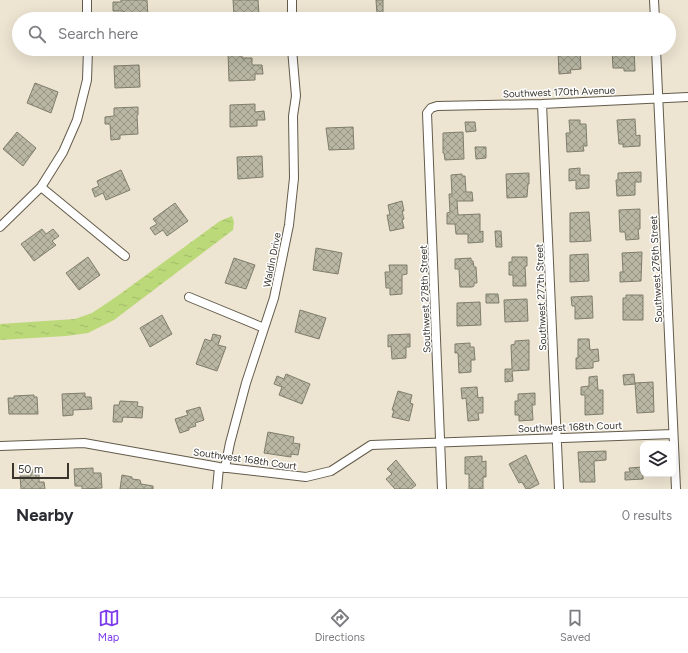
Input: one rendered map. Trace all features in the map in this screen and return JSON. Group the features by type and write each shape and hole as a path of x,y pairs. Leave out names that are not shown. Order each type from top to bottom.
{"street":[{"path":"87,0 88,12"},
{"path":"292,0 292,12"},
{"path":"654,0 655,12"},
{"path":"0,227 41,187 63,152 77,120 86,80 88,56"},
{"name":"Waldin Drive","path":"217,489 246,383 274,298 290,214 294,178 293,116 296,96 293,56"},
{"name":"Southwest 276th Street","path":"656,56 676,489"},
{"name":"Southwest 170th Avenue","path":"431,108 437,106 542,104 688,97"},
{"name":"Southwest 277th Street","path":"542,104 559,489"},
{"name":"Southwest 278th Street","path":"431,108 427,113 442,489"},
{"path":"41,187 125,256"},
{"path":"189,297 264,328"},
{"name":"Southwest 168th Court","path":"0,446 84,443 222,467 306,477 331,471 371,445 673,434"}],"water":[{"path":"232,216 234,222 233,230 114,320 88,333 66,336 0,340 0,324 75,319 92,313 220,221"}],"building":[{"path":"121,0 147,0 148,12 113,11 113,2 121,2"},
{"path":"233,0 258,0 259,12 234,12"},
{"path":"376,0 383,0 383,12 377,12"},
{"path":"228,56 252,58 252,65 262,65 263,74 255,74 255,80 229,81"},
{"path":"558,56 580,56 581,69 570,70 571,73 559,74"},
{"path":"612,56 634,56 635,71 624,71 624,68 613,68"},
{"path":"139,65 140,87 115,88 114,66"},
{"path":"35,83 58,92 51,113 27,103"},
{"path":"255,104 255,112 264,111 265,120 257,120 257,126 230,127 230,105"},
{"path":"138,107 138,134 120,135 120,139 111,140 110,124 105,124 105,117 114,116 114,108"},
{"path":"635,119 636,136 640,135 640,146 623,147 623,144 619,144 617,120"},
{"path":"569,120 580,120 580,124 586,124 587,146 583,146 584,151 567,152 566,133 570,133"},
{"path":"465,122 475,122 476,131 466,132"},
{"path":"353,127 354,149 329,150 326,128"},
{"path":"17,132 36,148 23,166 3,149"},
{"path":"463,132 464,159 445,160 443,153 443,133"},
{"path":"475,147 486,147 486,158 476,159"},
{"path":"262,156 263,177 238,179 237,157"},
{"path":"580,168 580,175 589,175 589,188 576,189 576,180 569,181 569,169"},
{"path":"121,170 130,190 106,200 103,193 95,197 92,189 99,186 97,181"},
{"path":"641,172 641,182 635,182 635,195 617,196 616,180 618,180 618,173"},
{"path":"529,173 527,197 507,198 506,174"},
{"path":"462,174 462,176 465,176 466,192 472,192 473,201 457,201 458,215 480,214 480,232 483,231 483,242 468,243 468,234 456,234 455,224 447,224 447,213 450,212 449,194 452,194 451,175"},
{"path":"402,201 404,219 402,220 404,228 390,231 387,215 390,215 388,205"},
{"path":"175,203 188,221 167,236 163,230 155,235 150,228 157,224 153,219"},
{"path":"640,209 640,229 638,229 639,239 626,240 625,232 620,232 619,210"},
{"path":"589,212 591,241 570,242 570,213"},
{"path":"42,229 46,234 53,229 59,236 52,241 56,245 34,261 21,244"},
{"path":"495,231 501,231 502,247 496,247"},
{"path":"316,248 342,253 338,274 313,270"},
{"path":"642,252 641,281 620,282 620,272 623,272 622,253"},
{"path":"588,254 589,281 570,282 570,255"},
{"path":"88,257 100,275 79,290 66,273"},
{"path":"512,257 527,257 527,266 525,266 526,286 513,286 513,275 509,275 509,262 512,262"},
{"path":"234,258 255,265 246,289 225,283"},
{"path":"471,258 474,267 476,267 477,283 474,283 474,286 472,287 460,287 459,269 455,269 455,259"},
{"path":"389,265 407,265 407,274 402,275 402,294 390,295 390,288 386,288 385,272 390,272"},
{"path":"486,294 498,294 499,303 486,303"},
{"path":"626,295 643,295 643,320 623,320 623,298 626,298"},
{"path":"592,296 593,318 575,319 575,306 572,306 571,297"},
{"path":"527,299 528,321 505,322 504,300"},
{"path":"480,302 481,325 457,326 457,303"},
{"path":"300,310 326,318 319,339 295,332"},
{"path":"162,315 172,334 150,347 140,328"},
{"path":"213,334 221,336 218,345 226,347 217,371 196,364 205,339 211,341"},
{"path":"410,334 410,347 406,347 406,358 392,359 391,346 388,347 388,335"},
{"path":"578,339 589,339 590,350 598,349 599,361 593,362 593,368 576,369 576,358 578,358"},
{"path":"529,340 529,370 512,371 513,381 505,382 505,369 512,369 511,345 515,344 515,341"},
{"path":"470,343 470,347 474,347 475,360 471,360 471,372 459,373 458,353 455,353 455,344"},
{"path":"286,374 310,384 302,404 279,395 282,387 274,384 277,376 284,379"},
{"path":"634,374 635,384 624,385 623,375"},
{"path":"597,376 598,390 603,390 603,414 585,415 585,395 581,395 581,387 589,386 589,377"},
{"path":"653,382 654,412 637,413 635,383"},
{"path":"477,387 478,398 483,397 483,413 478,413 479,420 468,421 466,398 462,399 461,388"},
{"path":"398,391 412,395 410,403 413,404 409,421 392,417 394,410 392,410"},
{"path":"85,393 85,397 91,397 92,409 73,410 73,415 63,416 62,394"},
{"path":"535,393 535,405 532,405 533,420 519,421 519,415 515,415 515,401 518,401 518,394"},
{"path":"34,395 34,397 37,397 38,414 9,414 8,398 14,398 14,396"},
{"path":"120,401 138,402 137,406 143,407 142,418 123,417 122,422 113,422 114,405 119,405"},
{"path":"200,407 204,420 195,423 196,426 189,428 189,430 180,433 175,419 188,415 186,411"},
{"path":"268,432 294,437 293,443 300,444 298,455 291,454 291,457 264,453"},
{"path":"606,451 606,460 594,461 595,482 580,482 578,452"},
{"path":"526,455 539,484 529,489 526,489 522,482 519,483 509,464"},
{"path":"482,456 482,462 486,461 486,477 483,477 483,489 469,489 469,474 465,474 465,457"},
{"path":"396,460 416,485 411,489 395,489 386,479 392,474 387,469"},
{"path":"640,467 640,477 643,477 643,479 625,480 625,472 630,472 629,468"},
{"path":"93,468 93,473 101,473 102,488 82,489 82,486 75,486 74,469"},
{"path":"31,470 39,470 39,482 44,482 45,489 21,489 20,476 31,476"},
{"path":"122,475 140,480 141,484 153,486 153,489 120,489"}]}
